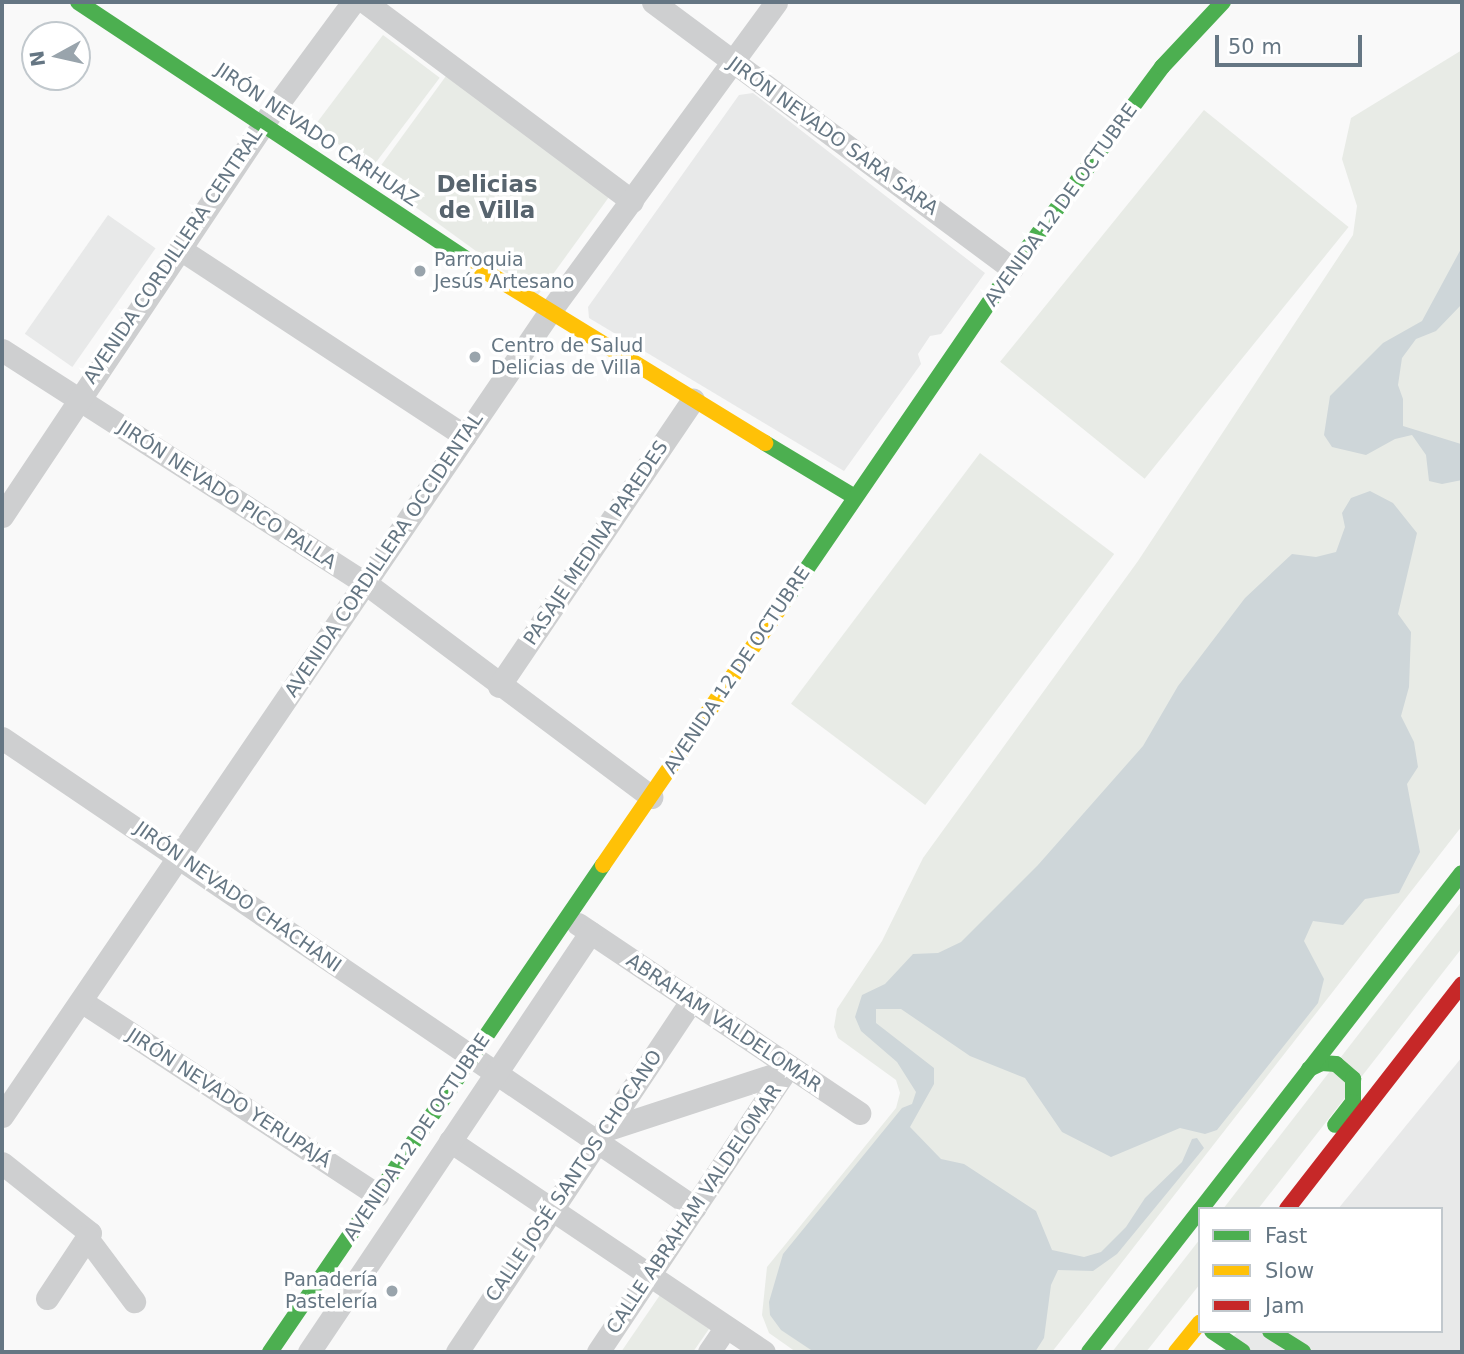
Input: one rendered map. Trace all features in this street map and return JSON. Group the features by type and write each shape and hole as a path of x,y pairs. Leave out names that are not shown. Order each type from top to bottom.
{"street":[{"name":"JIRÓN NEVADO CARHUAZ","path":"78,2 548,314 855,497"},
{"name":"AVENIDA CORDILLERA CENTRAL","path":"2,516 76,399 263,124 352,2"},
{"path":"365,2 632,201"},
{"name":"JIRÓN NEVADO SARA SARA","path":"653,2 1012,268"},
{"name":"AVENIDA CORDILLERA OCCIDENTAL","path":"2,1116 548,314 776,2"},
{"name":"AVENIDA 12 DE OCTUBRE","path":"276,1350 377,1195 567,915 651,797 1012,268 1162,67 1223,2"},
{"path":"180,249 465,436"},
{"name":"JIRÓN NEVADO PICO PALLA","path":"2,350 364,583 651,797"},
{"name":"PASAJE MEDINA PAREDES","path":"499,686 692,400"},
{"name":"JIRÓN NEVADO CHACHANI","path":"2,738 181,855 494,1076 601,1137 695,1208"},
{"path":"1202,1207 1462,873"},
{"name":"ABRAHAM VALDELOMAR","path":"567,915 788,1069 859,1113"},
{"name":"AVENIDA 12 DE OCTUBRE","path":"309,1352 590,933"},
{"path":"1288,1207 1462,984"},
{"name":"CALLE JOSÉ SANTOS CHOCANO","path":"457,1352 691,1000"},
{"name":"JIRÓN NEVADO YERUPAJÁ","path":"81,1001 377,1195"},
{"path":"1305,1185 1306,1161 1355,1095 1353,1079 1342,1066 1322,1063 1309,1069"},
{"path":"601,1137 788,1069"},
{"name":"CALLE ABRAHAM VALDELOMAR","path":"598,1352 788,1069"},
{"path":"450,1142 764,1352"},
{"path":"2,1163 90,1233 47,1298"},
{"path":"1089,1352 1198,1212"},
{"path":"87,1238 134,1301"},
{"path":"1176,1352 1198,1325"},
{"path":"709,1352 726,1327"},
{"path":"1215,1333 1243,1352"},
{"path":"1273,1333 1303,1352"}],"shaded area":[{"path":"383,35 440,78 371,169 314,126"},
{"path":"1462,50 1462,826 1052,1352 796,1352 769,1333 762,1315 767,1267 896,1108 900,1093 896,1080 838,1038 834,1027 837,1009 882,941 923,858 1138,561 1353,235 1357,206 1342,159 1351,118"},
{"path":"446,76 610,195 537,296 373,176"},
{"path":"753,93 985,273 941,334 930,336 918,354 921,364 844,471 589,318 588,307 739,95"},
{"path":"1204,110 1349,227 1145,479 1000,362"},
{"path":"108,215 156,248 72,367 25,334"},
{"path":"1462,247 1462,304 1436,331 1416,339 1402,358 1398,385 1403,399 1403,426 1461,444 1462,480 1442,484 1429,481 1426,455 1412,435 1395,439 1366,455 1332,447 1324,435 1330,396 1383,343 1422,321"},
{"path":"980,453 1114,554 925,805 791,704"},
{"path":"1370,491 1393,503 1417,533 1398,614 1411,632 1409,687 1401,716 1414,742 1418,767 1407,784 1420,852 1399,893 1365,899 1343,925 1313,921 1304,941 1324,979 1318,1003 1217,1130 1205,1134 1180,1128 1111,1157 1062,1132 1025,1078 970,1056 901,1009 876,1009 876,1023 934,1068 934,1084 910,1127 941,1159 964,1164 1036,1211 1052,1250 1084,1257 1101,1252 1126,1227 1145,1198 1182,1162 1192,1139 1197,1138 1204,1148 1117,1254 1093,1271 1058,1270 1051,1285 1044,1338 1035,1352 814,1352 781,1330 770,1315 769,1302 783,1254 902,1108 912,1104 916,1092 897,1062 861,1031 855,1017 862,995 885,984 913,954 938,953 961,942 1038,865 1143,746 1178,686 1245,598 1292,554 1316,557 1336,552 1345,527 1342,513 1351,498"},
{"path":"1462,901 1462,948 1260,1207 1225,1207"},
{"path":"1462,1057 1462,1352 1220,1352 1236,1333 1443,1333 1443,1207 1340,1207"},
{"path":"1198,1242 1198,1287 1146,1352 1112,1352"},
{"path":"660,1295 709,1329 693,1352 621,1352"}],"traffic: fast":[{"path":"78,2 478,267"},
{"path":"784,602 1012,269 1162,67 1223,2"},
{"path":"765,443 855,497"},
{"path":"270,1352 603,865"},
{"path":"1203,1207 1462,873"},
{"path":"1309,1069 1322,1063 1336,1064 1353,1079 1353,1102 1335,1125"},
{"path":"1089,1352 1198,1213"},
{"path":"1215,1333 1243,1352"},
{"path":"1273,1333 1303,1352"}],"traffic: slow":[{"path":"478,267 765,443"},
{"path":"603,865 784,602"},
{"path":"1176,1352 1198,1324"}],"traffic: jam":[{"path":"1289,1207 1462,984"}],"place":[{"name":"Parroquia Jesús Artesano","path":"420,271"},
{"name":"Centro de Salud Delicias de Villa","path":"475,357"},
{"name":"Panadería Pastelería","path":"392,1291"}],"district":[{"name":"Delicias de Villa","path":"487,197"}]}
